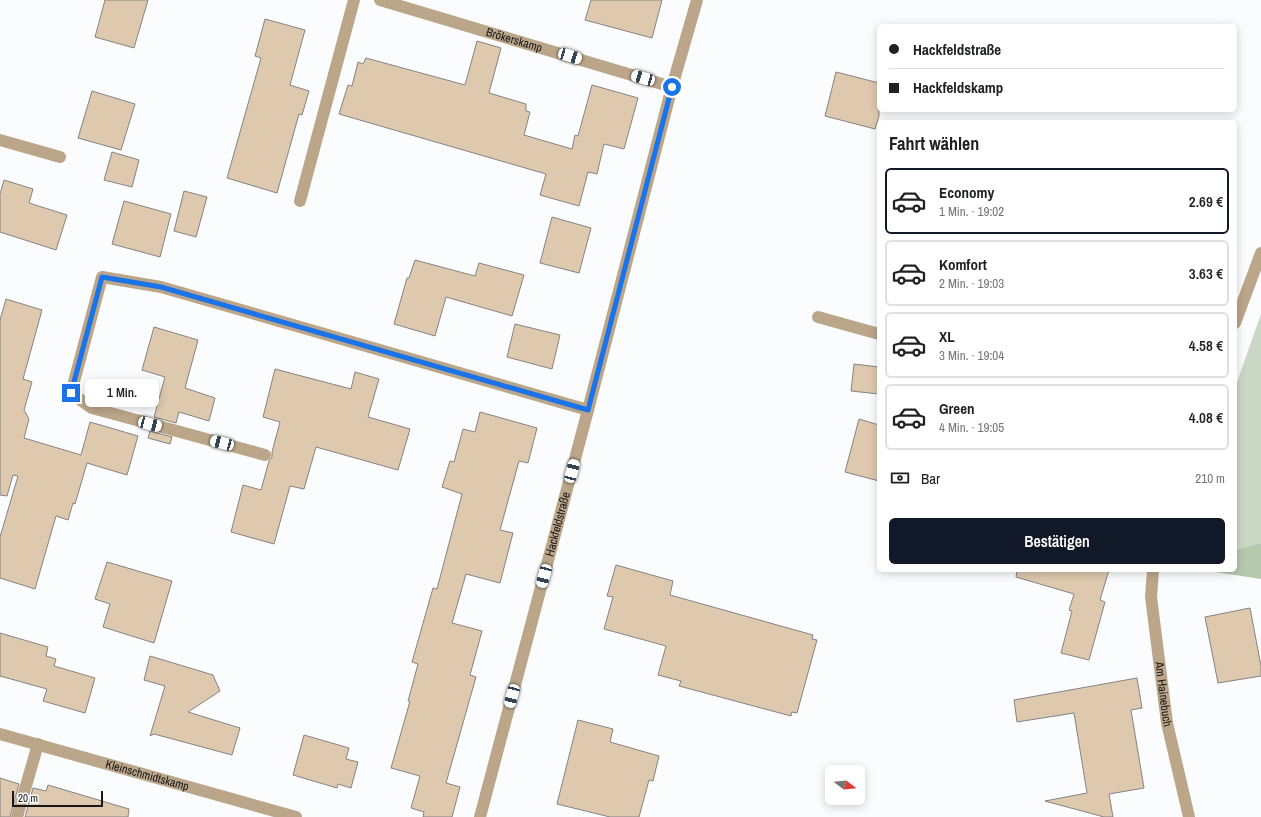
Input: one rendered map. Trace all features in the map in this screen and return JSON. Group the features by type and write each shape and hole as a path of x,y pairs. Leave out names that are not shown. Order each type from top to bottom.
{"street":[{"path":"300,201 354,0"},
{"name":"Brökerskamp","path":"380,0 672,87"},
{"name":"Hackfeldstraße","path":"480,817 672,87 697,0"},
{"path":"0,140 60,157"},
{"path":"1237,318 1261,253"},
{"path":"265,455 92,408 71,393 102,277 161,287 588,410"},
{"path":"818,317 877,333"},
{"name":"Am Hainebuch","path":"1152,572 1151,597 1167,723 1189,817"},
{"name":"Kleinschmidtskamp","path":"0,734 296,817"},
{"path":"17,817 38,744"}],"green space":[{"path":"1261,314 1261,543 1237,549 1237,382"},
{"path":"1261,543 1261,579 1215,572 1237,572 1237,549"}],"building":[{"path":"105,0 148,0 134,48 95,37"},
{"path":"591,0 662,0 652,38 585,20"},
{"path":"265,19 305,30 290,85 309,91 302,115 299,114 277,193 227,178 261,58 255,56"},
{"path":"477,41 501,48 489,93 526,104 526,111 530,112 524,135 572,149 575,135 578,136 592,85 638,98 624,149 604,144 597,174 588,172 579,206 540,195 546,174 339,114 348,85 352,86 358,62 363,64 366,58 465,85"},
{"path":"836,72 877,82 877,112 879,112 879,116 875,129 825,116"},
{"path":"92,91 135,104 121,150 78,138"},
{"path":"112,152 139,160 132,187 104,180"},
{"path":"4,180 33,189 29,203 67,215 56,250 0,232 0,194"},
{"path":"184,191 207,197 196,237 174,231"},
{"path":"124,201 171,214 160,257 112,244"},
{"path":"552,217 591,228 579,273 540,263"},
{"path":"415,260 475,276 479,263 524,275 512,316 446,297 435,336 394,324 407,278 409,278"},
{"path":"6,299 42,310 23,379 32,382 24,410 29,419 24,438 81,455 90,422 138,436 127,475 87,463 75,504 73,503 68,520 56,516 35,589 0,578 0,537 18,476 13,475 7,496 0,495 0,320"},
{"path":"515,324 560,335 552,369 507,357"},
{"path":"154,327 198,340 185,388 215,398 209,421 179,412 176,423 154,417 165,377 142,370"},
{"path":"854,364 877,367 877,394 851,391"},
{"path":"275,369 351,389 355,372 379,379 368,417 410,429 398,470 316,447 304,489 290,486 274,544 231,532 243,485 261,490 269,461 272,457 280,422 263,417"},
{"path":"480,412 537,428 528,463 519,461 500,530 513,533 500,583 466,574 452,623 482,631 470,675 476,677 446,783 460,787 452,817 423,817 424,812 411,808 420,776 391,768 410,701 408,701 418,664 412,662 433,588 437,589 462,494 442,487 450,461 454,462 463,429 475,432"},
{"path":"859,419 877,424 877,480 845,472"},
{"path":"150,431 172,437 170,444 148,438"},
{"path":"107,562 172,581 154,643 103,627 110,604 95,599"},
{"path":"616,565 673,581 670,595 813,635 812,639 817,640 797,713 792,712 791,716 679,686 681,681 658,675 666,646 604,629 613,597 607,596"},
{"path":"1017,572 1108,572 1100,600 1105,602 1089,660 1061,653 1072,611 1069,610 1074,594 1016,577"},
{"path":"1250,608 1261,666 1261,676 1218,683 1205,617"},
{"path":"0,633 48,647 46,656 56,659 54,666 95,678 85,713 43,701 47,689 0,676"},
{"path":"150,656 213,675 220,691 188,712 240,728 232,755 154,734 150,736 165,686 144,680"},
{"path":"1137,678 1142,708 1131,710 1144,788 1109,794 1113,817 1104,817 1045,801 1087,793 1074,713 1017,722 1014,700"},
{"path":"578,720 613,729 610,742 659,756 653,781 649,780 639,817 610,817 557,804"},
{"path":"304,735 349,748 346,759 358,762 351,788 338,784 337,788 293,775"},
{"path":"0,778 19,784 10,817 0,817"},
{"path":"48,785 129,809 128,817 25,817 33,788 46,791"}],"route":[{"path":"71,393 102,277 161,287 588,410 672,87"}]}
